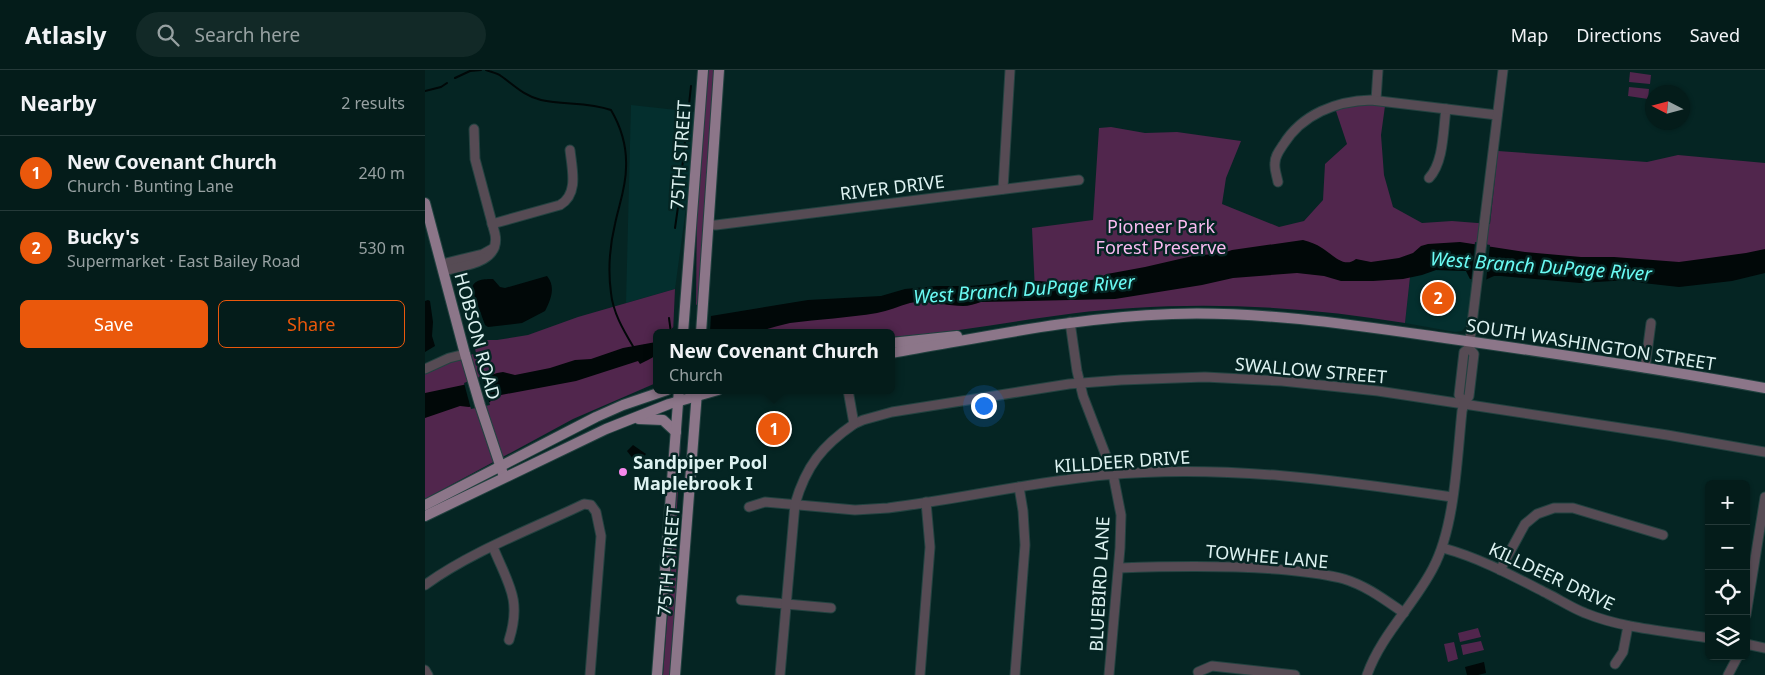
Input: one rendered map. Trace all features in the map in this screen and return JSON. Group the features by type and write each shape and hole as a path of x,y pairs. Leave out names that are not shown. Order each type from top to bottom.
{"main road":[{"name":"75TH STREET","path":"683,329 703,70"},
{"name":"75TH STREET","path":"701,329 719,70"},
{"name":"HOBSON ROAD","path":"425,203 472,379 502,472"},
{"name":"SOUTH WASHINGTON STREET","path":"895,352 995,333 1070,322 1173,314 1262,315 1338,322 1470,345 1645,368 1765,388"},
{"name":"SOUTH WASHINGTON STREET","path":"895,342 995,333"},
{"path":"425,516 596,417 655,394"},
{"name":"75TH STREET","path":"675,675 697,394"},
{"name":"75TH STREET","path":"657,675 679,396"},
{"path":"425,505 633,418 679,396"},
{"path":"633,418 663,420 676,432"}],"street":[{"path":"1003,190 1010,70"},
{"path":"1376,100 1378,70"},
{"path":"1367,675 1377,653 1428,577 1443,548 1452,497 1464,404 1469,396 1474,354 1470,345 1503,70"},
{"path":"1278,182 1275,168 1276,158 1286,141 1299,125 1320,111 1337,104 1376,100 1497,115"},
{"path":"1429,178 1434,173 1439,161 1445,109"},
{"path":"443,268 484,260 495,248 496,240 475,159 474,128"},
{"path":"492,224 560,205 566,201 571,195 572,186 570,150"},
{"name":"RIVER DRIVE","path":"709,225 1079,180"},
{"name":"BLUEBIRD LANE","path":"1070,322 1080,383 1113,474 1121,515 1119,568 1109,675"},
{"path":"1645,368 1651,324"},
{"path":"425,369 449,358 465,354"},
{"name":"SWALLOW STREET","path":"780,675 795,504 803,481 814,460 827,444 863,420 892,412 1080,383 1162,378 1251,379 1326,385 1464,404 1765,452"},
{"path":"849,394 855,424"},
{"name":"KILLDEER DRIVE","path":"749,506 760,502 862,510 888,508 1113,474 1201,472 1269,474 1452,497"},
{"path":"1015,675 1025,545 1023,511 1019,487"},
{"path":"1750,590 1765,497"},
{"path":"920,675 931,547 926,502"},
{"path":"425,585 452,568 493,547 585,504 591,505 596,512 601,536 590,675"},
{"path":"1500,570 1525,524 1537,514 1554,508 1573,508 1663,535"},
{"path":"493,547 514,600 514,623 509,640"},
{"name":"KILLDEER DRIVE","path":"1443,548 1472,557 1582,612 1609,622 1705,637"},
{"path":"1755,559 1765,561"},
{"name":"TOWHEE LANE","path":"1119,568 1223,567 1274,569 1317,574 1362,586 1404,613"},
{"path":"741,600 831,608"},
{"path":"1615,664 1623,652 1628,626"},
{"path":"1750,645 1765,648"},
{"path":"1728,675 1735,660"},
{"path":"1198,672 1212,666 1295,675"},
{"path":"425,670 428,675"}],"shaded area":[{"path":"631,105 695,112 688,193 675,289 626,303"},
{"path":"1436,270 1466,271 1470,279 1473,279 1467,325 1462,331 1455,332 1405,323 1410,277"}],"green space":[{"path":"707,70 715,70 698,304 696,305 697,206"},
{"path":"1630,72 1651,75 1650,84 1629,82"},
{"path":"1629,87 1645,89 1645,99 1628,96"},
{"name":"Pioneer Park Forest Preserve","path":"1364,104 1385,106 1381,135 1384,175 1393,207 1422,223 1452,221 1490,224 1498,151 1647,162 1678,155 1765,163 1765,261 1730,269 1429,256 1410,277 1405,323 1303,310 1235,306 1167,306 1089,312 895,337 895,329 720,329 907,296 1035,291 1032,228 1093,220 1099,128 1111,127 1145,133 1177,132 1241,141 1226,178 1222,204 1279,227 1304,221 1323,200 1325,164 1347,144 1335,108"},
{"path":"675,289 673,329 653,329 653,384 573,419 425,499 425,374 476,353 473,340 497,340 528,335 578,317"},
{"path":"682,423 677,506 676,602 670,675 663,675"},
{"path":"1478,628 1481,637 1460,642 1458,633"},
{"path":"1481,641 1484,650 1463,655 1461,645"},
{"path":"1454,642 1458,659 1448,662 1444,644"}],"water":[{"name":"West Branch DuPage River","path":"1303,240 1317,245 1338,260 1352,262 1356,259 1371,262 1399,258 1413,253 1421,246 1428,244 1460,242 1525,252 1679,262 1765,249 1765,273 1732,281 1679,287 1629,280 1580,283 1501,276 1494,276 1485,280 1470,279 1466,271 1436,270 1403,279 1373,281 1341,281 1324,276 1297,273 1233,278 1115,299 981,302 963,306 917,302 877,313 790,323 767,329 677,329 711,316 808,300 881,296 905,289 992,284 1005,280 1068,284 1197,255 1220,254 1232,250"},
{"path":"547,276 552,289 551,298 545,311 522,323 488,327 485,325 472,289 477,281 493,279 500,287 505,288"},
{"path":"425,301 430,301 433,322 432,336 435,346 425,352"},
{"path":"653,343 653,357 640,364 638,361 576,381 501,395 493,398 490,402 469,407 460,406 425,418 425,393 463,385 497,373 503,372 515,375 550,368 575,360 591,359 623,348"},
{"path":"633,445 646,454 637,464 627,451"},
{"path":"1484,662 1486,673 1467,675 1465,667"}],"pier":[{"path":"1475,242 1490,245 1486,282 1471,282"},
{"path":"711,314 710,329 672,328"},
{"path":"482,376 490,405 471,409 464,383"}],"waterway":[{"path":"455,78 470,71 481,70"},
{"path":"486,70 499,75 524,93 535,98 550,102 602,107 611,110 615,117 624,145 626,175 612,241 610,285 617,315 634,348"},
{"path":"425,91 441,87 447,83"},
{"path":"682,169 691,86"},
{"path":"675,228 681,186"},
{"path":"669,318 670,329"}],"place":[{"name":"Bucky's","path":"1438,298"},
{"name":"New Covenant Church","path":"774,429"},
{"name":"Sandpiper Pool Maplebrook I","path":"623,472"}]}
